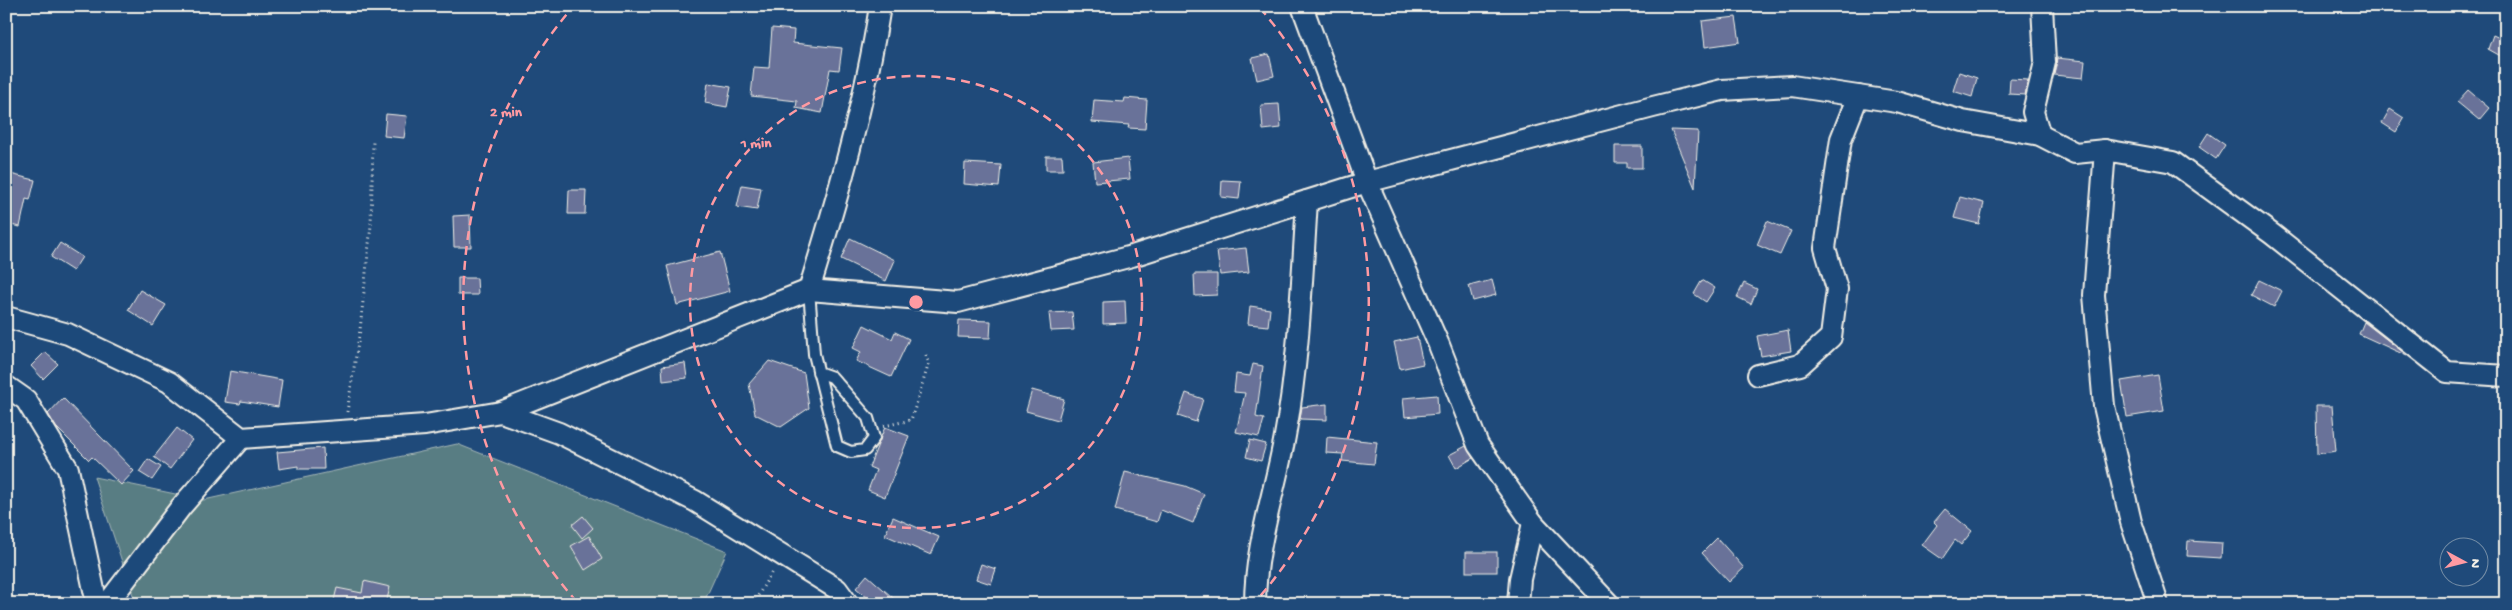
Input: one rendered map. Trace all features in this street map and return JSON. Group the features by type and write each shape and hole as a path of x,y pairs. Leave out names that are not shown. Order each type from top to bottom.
{"street":[{"path":"809,290 842,185 872,62 880,6"},
{"path":"1302,6 1367,182 1439,345 1478,445 1533,522 1610,604"},
{"path":"2040,134 2033,112 2045,62 2042,6"},
{"path":"6,316 68,334 169,382 241,438 425,424 501,412 809,290 958,302 1132,256 1367,182 1722,90 1792,86 1897,102 1963,121 2040,134 2075,154 2105,150 2173,162 2286,245 2447,372 2506,376"},
{"path":"1758,375 1800,365 1831,337 1837,290 1825,248 1841,139 1858,96"},
{"path":"2105,150 2094,295 2104,406 2131,522 2158,604"},
{"path":"1255,604 1255,572 1286,435 1300,306 1307,201"},
{"path":"6,386 26,400 68,468 97,604"},
{"path":"501,412 558,433 695,501 837,589 848,604"},
{"path":"107,604 181,507 241,438"},
{"path":"1518,604 1520,579 1533,522"}],"lane":[{"path":"809,290 814,354 818,372 837,446 851,452 866,450 874,438 868,418 832,377 818,372"}],"path":[{"path":"344,430 360,330 371,225 373,140"},
{"path":"871,429 911,420 929,363 924,353"},
{"path":"753,604 782,554"}],"green space":[{"path":"457,444 727,551 703,604 136,604 94,477 204,500"}],"building":[{"path":"1736,17 1740,42 1705,47 1702,21"},
{"path":"772,28 794,30 793,43 842,48 839,70 830,69 822,113 796,108 797,101 751,96 754,67 769,68"},
{"path":"2493,35 2506,41 2506,59 2488,49"},
{"path":"1269,54 1274,76 1257,80 1252,58"},
{"path":"2057,58 2085,61 2083,78 2054,75"},
{"path":"1959,72 1977,78 1972,97 1953,91"},
{"path":"2010,79 2028,80 2025,95 2009,94"},
{"path":"708,83 731,87 727,107 705,103"},
{"path":"2468,90 2489,108 2479,120 2457,102"},
{"path":"1125,98 1147,100 1145,129 1128,128 1129,125 1092,122 1094,100 1124,102"},
{"path":"1279,104 1281,128 1263,130 1261,105"},
{"path":"2390,109 2404,118 2396,132 2382,123"},
{"path":"386,114 407,116 404,138 384,136"},
{"path":"1671,130 1698,131 1695,188"},
{"path":"2208,133 2225,145 2216,159 2199,147"},
{"path":"1615,146 1642,146 1642,168 1627,168 1627,163 1615,163"},
{"path":"1046,156 1062,156 1063,170 1046,170"},
{"path":"1128,158 1130,179 1095,182 1093,162"},
{"path":"965,163 1001,165 999,187 964,184"},
{"path":"6,173 35,180 30,200 26,199 20,227 6,224"},
{"path":"1222,180 1241,181 1239,199 1221,197"},
{"path":"742,185 761,188 757,210 737,207"},
{"path":"569,190 586,190 585,214 568,214"},
{"path":"1960,197 1984,203 1979,224 1954,218"},
{"path":"470,215 471,247 454,247 453,216"},
{"path":"1767,221 1791,231 1780,255 1757,245"},
{"path":"850,238 895,260 886,281 841,259"},
{"path":"60,243 82,257 73,271 51,257"},
{"path":"1246,248 1249,272 1220,275 1217,251"},
{"path":"720,252 730,291 677,305 667,266"},
{"path":"1194,274 1217,274 1217,295 1195,296"},
{"path":"458,278 477,278 478,295 458,295"},
{"path":"1492,280 1496,295 1473,301 1469,286"},
{"path":"1702,280 1715,288 1706,302 1694,294"},
{"path":"2259,280 2282,291 2274,307 2251,295"},
{"path":"1744,283 1757,289 1751,304 1737,297"},
{"path":"140,290 166,305 153,326 128,310"},
{"path":"1125,301 1126,323 1103,324 1103,302"},
{"path":"1250,306 1270,309 1268,326 1248,324"},
{"path":"1072,312 1074,330 1051,331 1049,313"},
{"path":"959,320 991,321 990,338 958,337"},
{"path":"2364,322 2407,355 2407,356 2359,334"},
{"path":"864,325 892,339 895,332 909,339 891,377 856,361 861,352 853,348"},
{"path":"1788,330 1791,351 1761,356 1757,336"},
{"path":"1417,337 1423,364 1400,369 1394,342"},
{"path":"45,352 58,364 43,379 31,366"},
{"path":"769,361 804,373 809,408 781,427 755,414 749,384"},
{"path":"685,363 687,378 663,381 662,366"},
{"path":"1253,364 1263,366 1256,417 1264,419 1259,437 1236,432 1245,393 1234,392 1236,374 1250,376"},
{"path":"230,371 282,380 278,407 241,401 240,404 225,402"},
{"path":"2158,375 2164,411 2127,417 2121,381"},
{"path":"1032,390 1064,399 1058,420 1026,411"},
{"path":"1186,393 1203,399 1196,422 1178,416"},
{"path":"1437,395 1438,414 1405,417 1403,398"},
{"path":"63,398 134,471 121,485 92,457 89,460 56,427 48,414"},
{"path":"1327,404 1327,420 1300,419 1302,407"},
{"path":"2316,406 2332,406 2336,451 2317,454"},
{"path":"885,427 909,436 885,497 868,490 876,470 869,467"},
{"path":"177,428 192,440 170,469 154,457"},
{"path":"1327,437 1377,442 1374,464 1342,461 1343,454 1326,453"},
{"path":"1250,440 1266,444 1261,461 1246,457"},
{"path":"1466,446 1473,458 1456,468 1449,455"},
{"path":"323,448 324,469 298,469 298,466 279,469 277,452"},
{"path":"148,459 161,467 152,480 139,472"},
{"path":"1125,472 1185,486 1204,494 1193,523 1161,510 1157,522 1115,510"},
{"path":"1945,509 1972,531 1961,545 1955,540 1942,559 1922,545 1937,525 1934,522"},
{"path":"583,516 593,528 582,538 572,525"},
{"path":"893,517 939,537 931,555 885,535"},
{"path":"589,536 602,559 585,570 571,546"},
{"path":"1717,538 1744,568 1729,582 1702,553"},
{"path":"2188,541 2222,543 2221,558 2187,556"},
{"path":"1466,552 1497,552 1497,572 1466,572"},
{"path":"981,564 996,569 991,584 976,579"},
{"path":"867,575 900,604 875,604 856,588"},
{"path":"364,581 390,587 386,604 333,604 337,588 362,593"}]}
